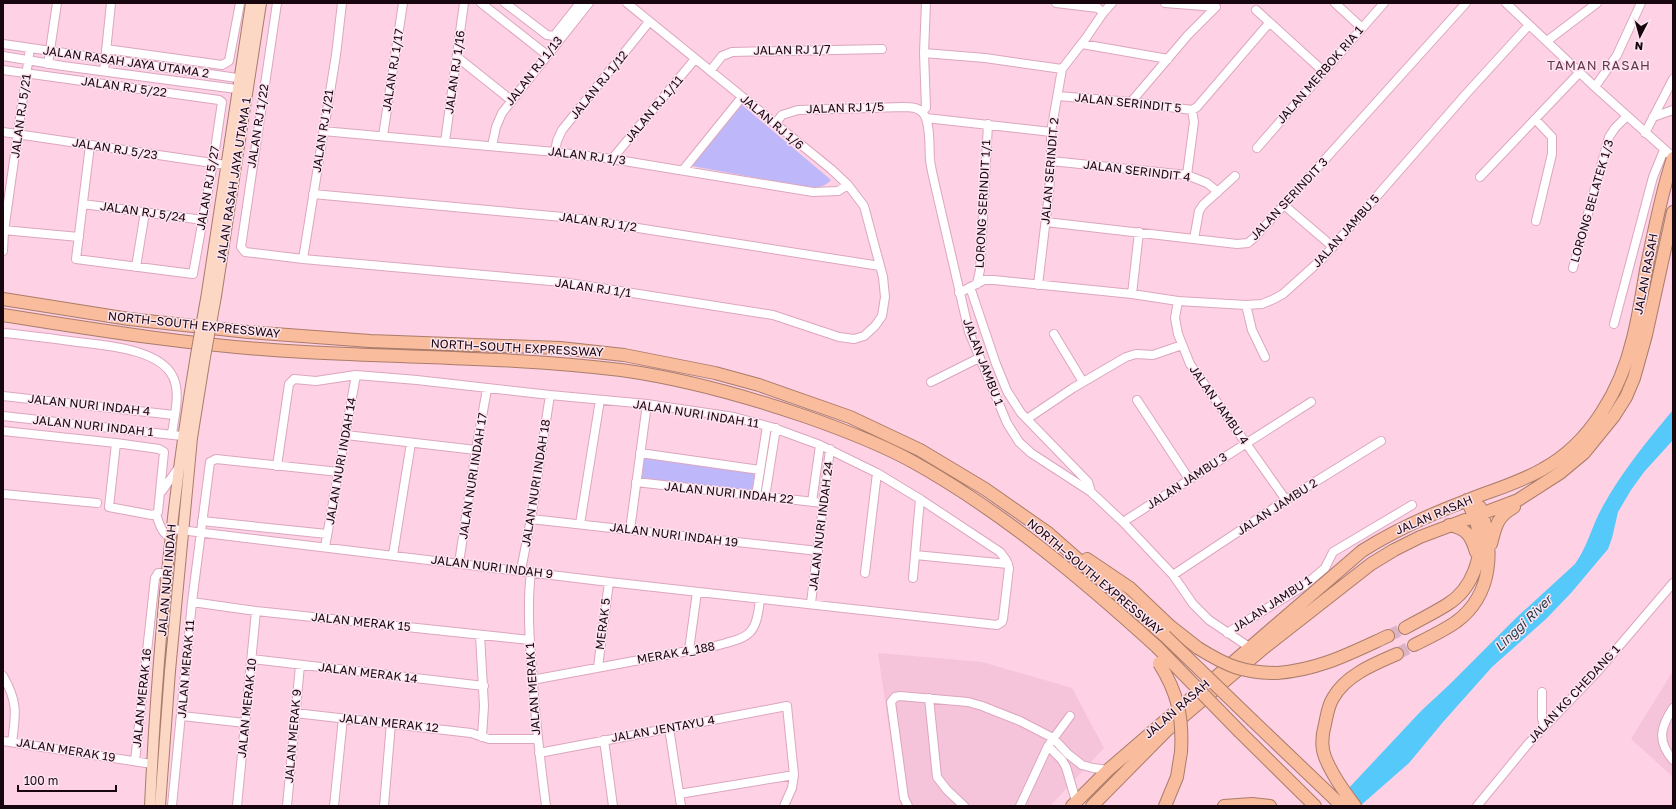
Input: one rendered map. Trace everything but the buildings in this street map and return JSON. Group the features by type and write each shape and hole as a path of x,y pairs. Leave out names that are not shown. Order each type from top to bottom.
{"highway":[{"name":"JALAN RASAH","path":"1074,804 1108,770 1362,551 1409,524 1472,498 1517,482 1558,461 1584,436 1604,409 1626,364 1633,338 1656,219 1673,157"},
{"name":"JALAN RASAH","path":"1092,806 1166,731 1265,647 1371,564 1420,537 1518,500 1574,463 1596,440 1626,396 1634,378 1646,335 1673,212"},
{"name":"NORTH–SOUTH EXPRESSWAY","path":"3,299 129,319 248,332 370,341 560,348 624,355 715,373 759,385 850,417 920,450 985,489 1048,533 1165,636 1342,806"},
{"name":"NORTH–SOUTH EXPRESSWAY","path":"3,315 128,334 240,347 317,353 552,364 621,370 701,386 754,399 846,431 914,462 977,501 1038,544 1157,647 1315,806"},
{"path":"1414,645 1458,621 1468,610 1476,599 1485,579 1496,523 1501,516 1539,492 1560,473"},
{"path":"1405,628 1449,604 1460,595 1474,571 1478,559 1479,539 1478,516 1472,498"},
{"path":"1478,516 1486,525 1490,551"},
{"path":"1449,526 1459,527 1469,535 1478,559"},
{"path":"1048,533 1130,588 1170,626 1198,648 1225,664 1237,668 1262,673 1302,671 1326,664 1388,636"},
{"path":"1110,605 1140,638 1159,663 1172,684 1176,698 1182,728 1181,752 1177,777 1165,806"},
{"path":"1355,806 1341,786 1324,756 1322,736 1329,707 1333,698 1340,689 1357,674 1397,654"},
{"path":"1224,806 1252,804 1270,806"}],"main road":[{"name":"JALAN RASAH JAYA UTAMA 1","path":"201,356 248,91 244,78 251,3"},
{"name":"JALAN RASAH JAYA UTAMA 1","path":"211,295 226,165 237,89 244,78 261,3"},
{"name":"JALAN NURI INDAH","path":"150,806 152,764 171,533 182,436 201,356"},
{"name":"JALAN NURI INDAH","path":"160,806 183,530 201,356"}],"street":[{"path":"48,64 57,3"},
{"path":"104,71 111,3"},
{"path":"106,49 226,64 229,61 240,3"},
{"name":"JALAN RJ 1/22","path":"242,249 244,222 277,3"},
{"name":"JALAN RJ 1/21","path":"302,259 336,55 342,3"},
{"name":"JALAN RJ 1/17","path":"383,136 403,3"},
{"name":"JALAN RJ 1/16","path":"445,142 464,3"},
{"path":"481,3 547,55"},
{"path":"505,3 550,36 554,36 580,3"},
{"name":"JALAN RJ 1/13","path":"492,146 496,127 502,113 589,3"},
{"name":"JALAN RJ 1/6","path":"626,3 848,184 864,206 880,266"},
{"path":"926,3 924,53 926,108 920,111 926,118 1051,132"},
{"path":"1056,3 1098,8 1103,13"},
{"path":"924,53 985,58 1062,69 1112,3"},
{"path":"1131,102 1188,35 1216,7 1165,3"},
{"path":"1335,3 1362,28"},
{"name":"JALAN MERBOK RIA 1","path":"1257,148 1384,3"},
{"name":"JALAN SERINDIT 3","path":"1046,222 1237,244 1248,243 1255,238 1466,3"},
{"path":"1506,3 1547,40 1595,87 1673,157"},
{"path":"1547,40 1596,3"},
{"path":"1595,87 1617,55 1642,3"},
{"path":"1256,10 1323,71"},
{"name":"JALAN RJ 1/12","path":"555,152 557,141 562,130 649,22"},
{"path":"1187,175 1194,122 1194,108 1269,23"},
{"name":"JALAN JAMBU 5","path":"959,293 984,280 994,280 1132,294 1178,301 1246,305 1262,304 1283,294 1322,259 1529,24"},
{"name":"JALAN RASAH JAYA UTAMA 2","path":"3,44 244,78"},
{"path":"1082,44 1168,59"},
{"name":"JALAN RJ 5/21","path":"3,251 4,230 30,48"},
{"name":"JALAN RJ 1/7","path":"710,70 722,56 732,52 882,49"},
{"name":"JALAN RASAH JAYA UTAMA 2","path":"3,56 48,64 248,91"},
{"path":"457,57 511,100"},
{"name":"JALAN RJ 1/11","path":"612,159 695,59"},
{"name":"JALAN SERINDIT 2","path":"1038,285 1046,222 1051,161 1051,132 1062,69"},
{"name":"JALAN RJ 5/22","path":"3,70 221,101"},
{"path":"1480,177 1580,72"},
{"path":"1645,133 1673,79"},
{"name":"JALAN SERINDIT 5","path":"1058,96 1194,108"},
{"path":"683,170 742,97"},
{"name":"JALAN RJ 5/27","path":"136,267 193,274 213,164 222,105 221,101"},
{"name":"JALAN RJ 1/5","path":"775,124 782,115 798,110 903,107 916,108 920,111"},
{"path":"1653,117 1673,110"},
{"name":"LORONG BELATEK 1/3","path":"1572,268 1608,137 1627,116"},
{"name":"JALAN JAMBU 1","path":"926,118 932,172 969,332 1007,423 1020,442 1031,453 1091,492 1123,522 1174,575 1193,604 1209,620 1249,647"},
{"path":"1535,119 1552,136 1552,154 1536,221"},
{"name":"LORONG SERINDIT 1/1","path":"973,285 980,270 988,124"},
{"name":"JALAN RJ 1/3","path":"323,131 555,152 612,159 823,192 838,191 848,184"},
{"name":"JALAN RJ 5/23","path":"3,132 226,165"},
{"path":"90,145 76,259 136,267 144,212"},
{"path":"1614,324 1653,177 1664,150"},
{"name":"JALAN SERINDIT 4","path":"1051,161 1187,175 1207,183 1218,192"},
{"path":"1194,239 1199,211 1203,205 1235,176"},
{"name":"JALAN RJ 1/2","path":"313,194 574,218 880,266"},
{"name":"JALAN RJ 5/24","path":"83,204 203,220"},
{"path":"1284,205 1333,247"},
{"path":"4,230 79,237"},
{"path":"1132,294 1139,232"},
{"name":"JALAN RJ 1/1","path":"242,249 248,252 302,259 562,282 774,316 839,337 854,339 864,336 875,326 882,316 885,297 880,266"},
{"path":"973,285 996,364 1007,391 1021,413 1088,482 1091,492"},
{"name":"JALAN JAMBU 4","path":"1178,301 1175,318 1182,345 1190,364 1286,500"},
{"path":"1246,305 1252,330 1265,357"},
{"path":"3,333 120,348 156,359 171,372 174,378 176,388 172,434"},
{"path":"1054,334 1083,382"},
{"path":"1027,419 1083,382 1126,357 1136,354 1153,355 1182,345"},
{"path":"932,382 979,358"},
{"name":"JALAN NURI INDAH 11","path":"277,466 289,384 294,379 316,381 356,375 647,404 734,417 776,428 830,449 877,473 920,499 1000,552 1008,564"},
{"name":"JALAN NURI INDAH 14","path":"325,547 356,375"},
{"name":"JALAN NURI INDAH 17","path":"459,563 487,388"},
{"name":"JALAN NURI INDAH 18","path":"521,570 531,519 550,395"},
{"name":"JALAN NURI INDAH 4","path":"3,396 174,415"},
{"path":"580,524 600,400"},
{"path":"1137,400 1189,479"},
{"name":"JALAN JAMBU 3","path":"1123,522 1311,402"},
{"path":"630,530 647,404"},
{"name":"JALAN NURI INDAH 1","path":"3,416 182,436"},
{"path":"83,440 84,425"},
{"path":"756,496 767,426"},
{"path":"765,497 776,428"},
{"path":"3,431 116,443 163,450 165,454 161,492 158,512 156,514 163,532 166,535 171,533"},
{"path":"346,435 476,450"},
{"name":"JALAN JAMBU 2","path":"1174,575 1286,500 1381,441"},
{"path":"116,443 109,507 152,515 156,514"},
{"path":"393,555 412,443"},
{"path":"812,502 820,445"},
{"name":"JALAN NURI INDAH 24","path":"812,603 830,449"},
{"path":"640,453 760,470"},
{"name":"JALAN MERAK 11","path":"172,806 192,602 209,464 211,461 216,459 277,466"},
{"path":"277,466 339,472"},
{"path":"161,492 179,467"},
{"path":"865,572 877,473"},
{"name":"JALAN NURI INDAH 22","path":"636,482 823,503"},
{"path":"3,494 97,503"},
{"path":"913,578 920,499"},
{"name":"JALAN JAMBU 1","path":"1227,633 1305,585 1325,568 1333,552 1412,506"},
{"name":"JALAN NURI INDAH 19","path":"531,519 818,551"},
{"path":"202,521 327,534"},
{"name":"JALAN NURI INDAH 9","path":"171,533 183,530 201,532 521,570 609,582 760,599 812,603 997,625 1002,622 1007,588 1008,564"},
{"path":"915,555 1008,564"},
{"name":"JALAN MERAK 1","path":"531,572 528,593 532,680 537,739 546,806"},
{"name":"JALAN MERAK 16","path":"135,761 155,578 158,573 168,573"},
{"name":"MERAK 5","path":"598,667 609,582"},
{"name":"JALAN KG CHEDANG 1","path":"1477,806 1528,744 1597,672 1673,583"},
{"path":"689,650 697,592"},
{"name":"MERAK 4_188","path":"532,680 738,640 751,632 755,625 760,599"},
{"name":"JALAN MERAK 15","path":"192,602 256,611 530,640"},
{"name":"JALAN MERAK 10","path":"237,806 256,611"},
{"path":"480,635 484,686 484,724 482,737"},
{"name":"JALAN MERAK 14","path":"252,659 484,686"},
{"name":"JALAN MERAK 9","path":"287,806 300,665"},
{"path":"3,676 10,688 16,707 12,742"},
{"path":"1542,692 1542,718 1544,727"},
{"path":"908,806 904,798 891,702 895,697 900,696 968,702 982,706 1020,721 1053,738 1068,754 1082,765 1108,770"},
{"path":"929,698 937,777 940,784 964,806"},
{"name":"JALAN JENTAYU 4","path":"539,753 787,706 794,775"},
{"path":"1673,708 1664,721 1662,728 1662,743 1665,750 1673,760"},
{"name":"JALAN MERAK 12","path":"295,713 471,733 482,737 498,739 537,739"},
{"path":"182,716 245,723"},
{"path":"1020,806 1048,746 1070,716"},
{"path":"334,806 343,718"},
{"path":"384,806 391,723"},
{"path":"669,728 681,806"},
{"path":"604,740 613,806"},
{"name":"JALAN MERAK 19","path":"3,741 152,764"},
{"path":"1048,746 1062,760 1066,767 1074,804"},
{"path":"679,794 794,775 792,788 784,806"}],"shaded area":[{"path":"742,105 831,180 821,187 800,186 692,166"},
{"path":"644,457 755,472 752,492 642,478"},
{"path":"878,653 982,662 1072,688 1104,748 1050,806 903,806 900,803"},
{"path":"1673,671 1673,777 1631,739"}],"water":[{"name":"Linggi River","path":"1673,410 1673,440 1644,472 1631,490 1618,512 1608,549 1571,593 1546,619 1492,667 1409,763 1360,806 1332,806 1421,711 1516,618 1575,564 1583,550 1599,513 1618,480"}],"tunnel":[{"path":"1388,636 1405,628"},
{"path":"1397,654 1414,645"}],"district":[{"name":"TAMAN RASAH","path":"1599,65"}]}
